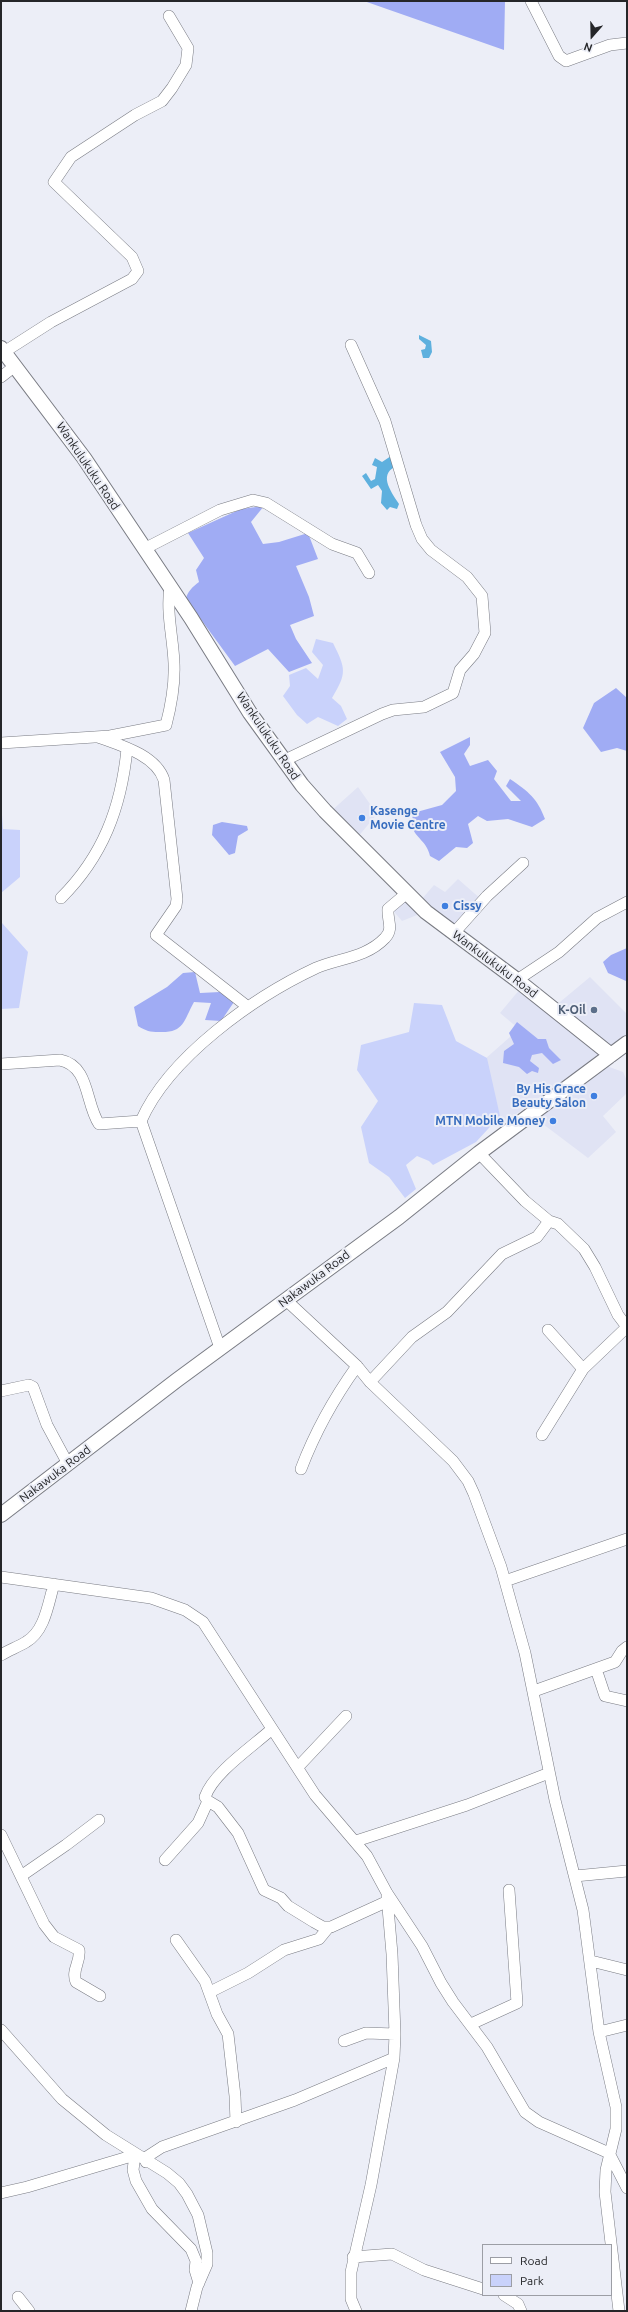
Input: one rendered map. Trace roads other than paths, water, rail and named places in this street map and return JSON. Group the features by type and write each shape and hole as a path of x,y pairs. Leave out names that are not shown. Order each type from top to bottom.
{"main road":[{"name":"Wankulukuku Road","path":"2,350 84,458 170,586 250,713 283,761 325,811 426,912 517,980 611,1055"},
{"name":"Nakawuka Road","path":"1,1515 220,1348 399,1217 479,1152 627,1043"}],"street":[{"path":"531,1 559,56 566,62 610,45 627,43"},
{"path":"2,350 132,279 138,271 132,257 54,182 71,157 135,115 162,101 172,88 186,65 188,48 169,16"},
{"path":"283,761 382,714 393,710 424,707 453,693 460,670 474,654 485,633 482,596 475,585 431,550 422,539 416,525 385,421 352,345"},
{"path":"1,377 15,366"},
{"path":"144,549 220,510 253,500 266,503 332,544 357,553 369,573"},
{"path":"1,743 98,737 166,725 170,710 174,665 167,603 170,586"},
{"path":"98,737 127,749 153,763 162,773 177,899 176,906 156,936 248,1007"},
{"path":"60,898 85,871 115,816 122,792 127,749"},
{"path":"454,933 487,896 523,863"},
{"path":"220,1348 141,1121 157,1092 168,1078 209,1038 248,1007 316,968 354,957 384,940 390,931 388,910 407,893"},
{"path":"517,980 560,952 596,918 627,902"},
{"path":"1,1064 60,1060 69,1062 82,1078 99,1124 141,1121"},
{"path":"479,1152 499,1175 549,1221 558,1224 584,1249 618,1314 627,1327 583,1369 542,1435"},
{"path":"370,1382 412,1337 448,1312 502,1254 537,1237 549,1221"},
{"path":"286,1300 357,1366 370,1382 441,1448 468,1481 506,1581 534,1691 549,1773 564,1840 583,1910 591,1960 599,2032 622,2120 610,2153 605,2192 611,2244"},
{"path":"548,1330 583,1369"},
{"path":"301,1469 315,1435 343,1385 357,1366"},
{"path":"1,1391 24,1385 33,1387 47,1425 68,1464"},
{"path":"506,1581 627,1539"},
{"path":"1,1576 151,1598 195,1616 214,1639 315,1795 356,1841 367,1856 388,1897 422,1946 453,2002 487,2047 528,2115 610,2153 627,2188"},
{"path":"1,1655 27,1642 36,1634 43,1621 54,1584"},
{"path":"534,1691 615,1662 622,1651 627,1647"},
{"path":"596,1669 605,1696 627,1700"},
{"path":"298,1767 346,1716"},
{"path":"272,1729 212,1782 205,1797 208,1802 218,1807 238,1833 264,1890 280,1898 288,1906 314,1922 328,1928"},
{"path":"356,1841 468,1805 549,1773"},
{"path":"165,1860 198,1823 208,1802"},
{"path":"21,1876 52,1856 99,1820"},
{"path":"1,1835 44,1924 54,1937 79,1950 81,1958 74,1973 76,1982 100,1996"},
{"path":"575,1876 627,1871"},
{"path":"471,2024 517,2003 509,1890"},
{"path":"210,1992 248,1973 284,1950 319,1940 328,1928 388,1897"},
{"path":"356,2311 351,2299 349,2288 353,2258 371,2185 394,2058 395,2034 388,1897"},
{"path":"176,1940 192,1960 210,1992 217,2014 228,2034 236,2096 236,2122"},
{"path":"591,1960 627,1970"},
{"path":"599,2032 627,2026"},
{"path":"1,2030 62,2099 91,2124 135,2155 167,2173 179,2182 198,2215 207,2253 207,2264 199,2283 191,2311"},
{"path":"344,2041 366,2033 395,2034"},
{"path":"146,2162 145,2158 162,2147 295,2100 394,2058"},
{"path":"1,2193 135,2155"},
{"path":"135,2155 133,2170 136,2181 152,2209 191,2249 196,2261 195,2270 199,2283"},
{"path":"612,2252 619,2311"},
{"path":"353,2258 392,2254 424,2270 482,2288"},
{"path":"506,2296 518,2304 521,2311"},
{"path":"18,2297 29,2311"}],"place":[{"name":"Kasenge Movie Centre","path":"362,818"},
{"name":"Cissy","path":"445,906"},
{"name":"K-Oil","path":"594,1010"},
{"name":"By His Grace Beauty Salon","path":"594,1096"},
{"name":"MTN Mobile Money","path":"553,1121"}]}
